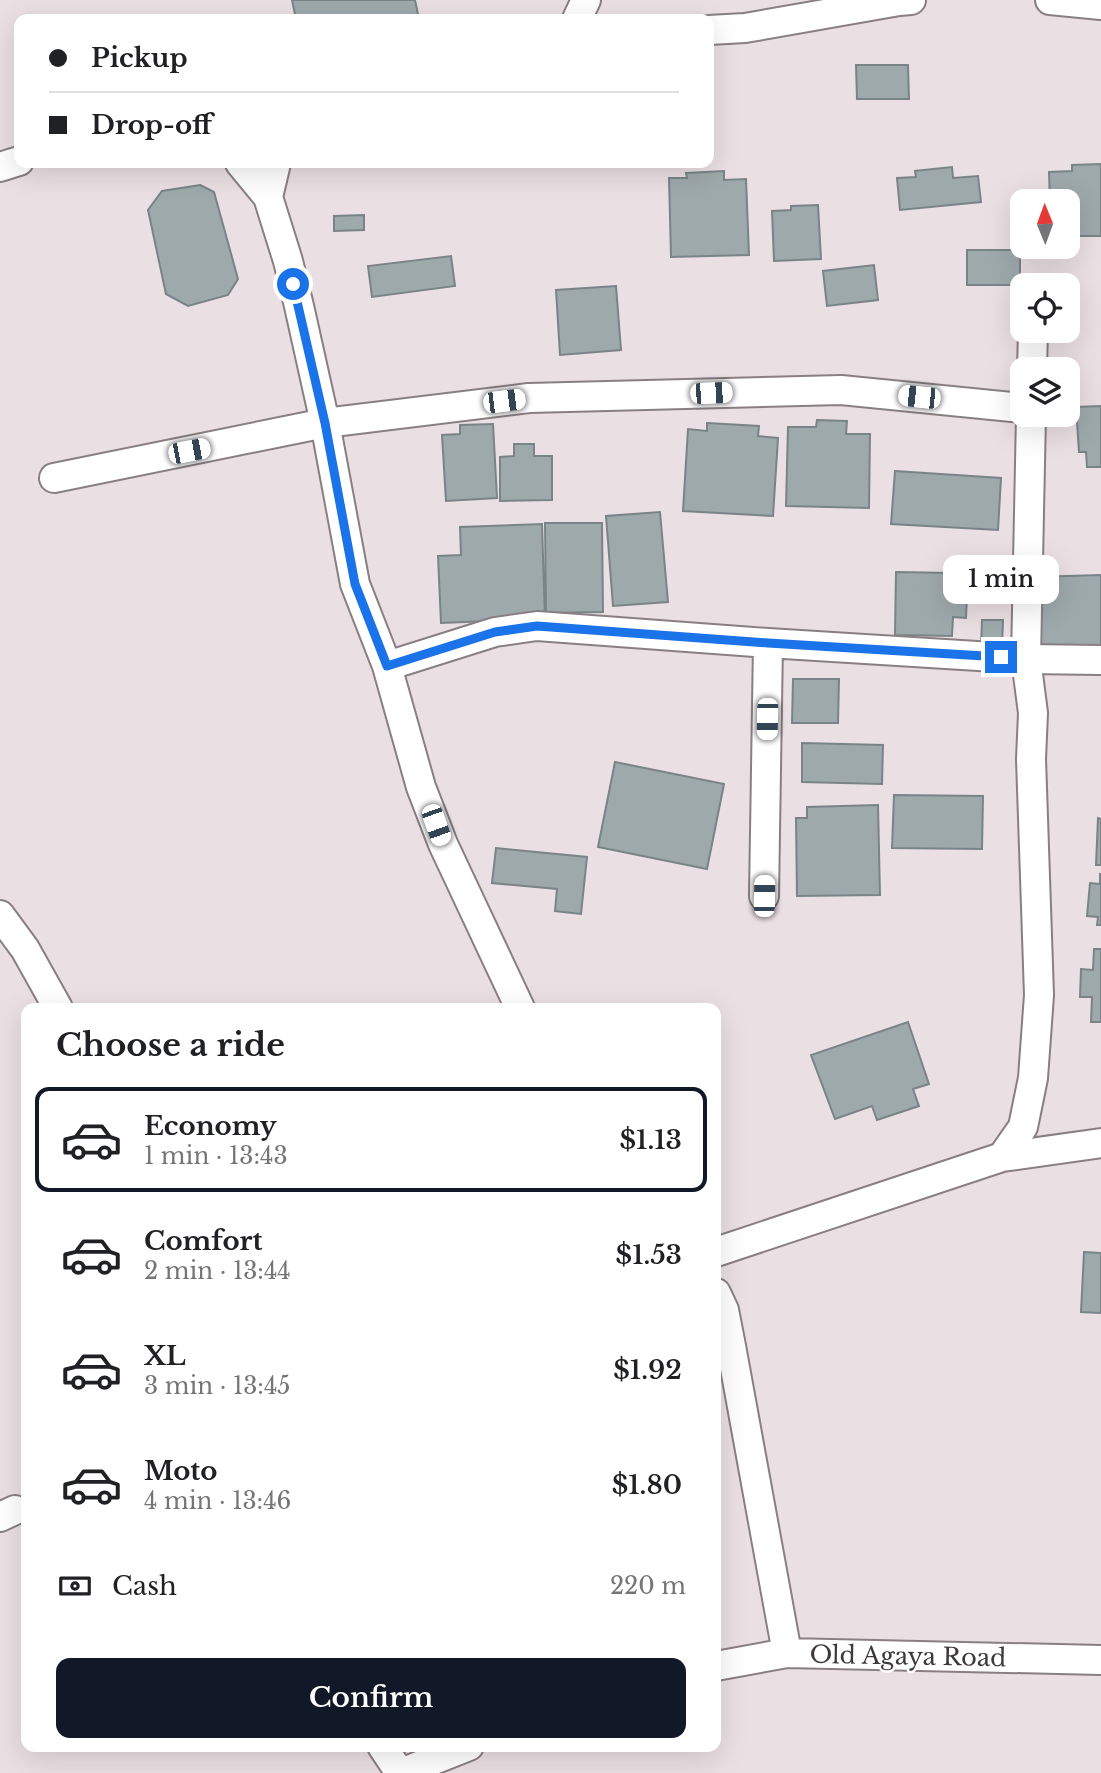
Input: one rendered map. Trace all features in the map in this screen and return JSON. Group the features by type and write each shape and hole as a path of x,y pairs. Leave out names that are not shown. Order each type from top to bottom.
{"street":[{"path":"714,30 745,28 911,0"},
{"path":"1050,0 1101,5"},
{"path":"244,168 268,197 288,261 325,423 355,584 387,666 421,787 443,844 518,1003"},
{"path":"268,197 275,168"},
{"path":"54,478 325,423 529,398 841,390 1010,407"},
{"path":"1002,1157 1023,1127 1033,1078 1038,995 1032,713 1027,659 1031,427"},
{"path":"387,666 495,632 537,626 1027,659 1101,660"},
{"path":"764,896 768,643"},
{"path":"0,915 25,949 55,1003"},
{"path":"721,1250 1002,1157 1101,1143"},
{"path":"721,1304 732,1346 787,1653"},
{"name":"Old Agaya Road","path":"721,1665 787,1653 1101,1660"},
{"path":"386,1752 401,1773 454,1752"}],"building":[{"path":"292,0 415,0 418,14 295,14"},
{"path":"856,65 908,65 909,99 857,99"},
{"path":"1101,164 1101,236 1080,236 1080,189 1050,189 1049,172 1072,171 1072,165"},
{"path":"952,167 953,178 978,176 981,202 900,210 897,178 916,177 915,171"},
{"path":"724,171 724,180 746,179 749,255 671,257 669,178 687,178 686,173"},
{"path":"200,185 214,192 238,279 228,295 188,306 166,294 148,210 162,191"},
{"path":"818,205 821,259 774,261 772,211 791,210 791,206"},
{"path":"364,215 364,230 334,231 334,216"},
{"path":"967,250 1010,250 1010,259 1020,259 1020,273 1010,273 1010,285 967,285"},
{"path":"451,256 455,286 372,297 368,266"},
{"path":"874,265 878,300 827,306 823,271"},
{"path":"616,286 621,350 560,355 556,290"},
{"path":"1101,406 1101,467 1087,467 1086,452 1079,452 1077,427 1080,427 1080,407"},
{"path":"817,420 847,421 846,434 870,434 869,508 786,506 788,427 816,427"},
{"path":"707,423 759,426 758,436 778,438 773,516 683,511 688,429 707,431"},
{"path":"493,424 497,498 446,501 442,435 460,434 460,425"},
{"path":"514,444 534,444 534,456 552,456 552,500 500,501 500,457 514,456"},
{"path":"895,471 1001,478 998,530 891,524"},
{"path":"660,512 668,602 613,606 606,516"},
{"path":"545,523 602,523 603,612 546,613"},
{"path":"542,524 545,619 441,623 438,556 461,555 460,527"},
{"path":"896,572 953,573 953,595 967,596 966,618 953,617 952,636 895,635"},
{"path":"1101,575 1101,648 1036,648 1034,577"},
{"path":"982,620 1003,620 1002,647 981,647"},
{"path":"793,679 839,679 838,723 792,723"},
{"path":"802,743 883,745 882,784 802,782"},
{"path":"615,762 724,784 707,869 598,847"},
{"path":"894,795 983,796 982,849 892,848"},
{"path":"878,805 880,895 797,896 796,818 807,818 807,807"},
{"path":"1098,818 1101,819 1101,865 1096,865"},
{"path":"496,848 587,857 581,914 555,911 557,889 492,883"},
{"path":"1100,874 1101,925 1097,925 1098,917 1087,916 1090,883 1100,884"},
{"path":"1094,949 1101,949 1101,1022 1091,1022 1092,997 1080,997 1081,969 1093,970"},
{"path":"908,1022 929,1084 913,1089 919,1106 877,1120 872,1106 835,1119 811,1055"},
{"path":"1084,1252 1101,1253 1101,1313 1081,1312"}],"route":[{"path":"293,284 325,423 355,584 387,666 495,632 537,626 1001,657"}]}
